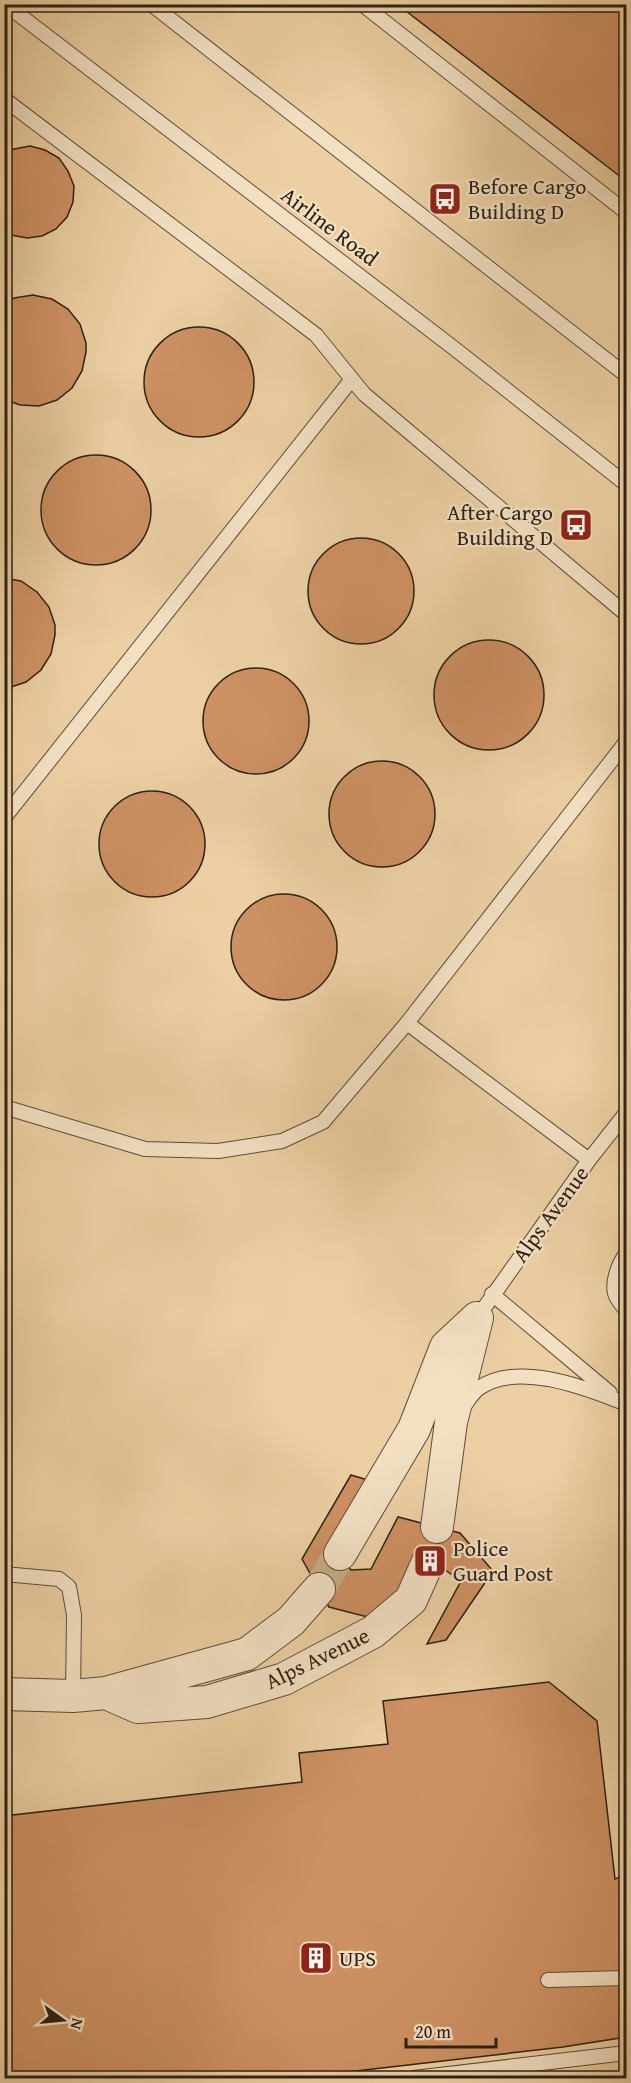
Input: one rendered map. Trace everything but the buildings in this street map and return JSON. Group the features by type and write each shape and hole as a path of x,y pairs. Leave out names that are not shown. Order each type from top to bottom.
{"street":[{"name":"Alps Avenue","path":"437,1527 451,1422 484,1306"},
{"name":"Alps Avenue","path":"340,1554 414,1429 446,1347 484,1306"},
{"name":"Alps Avenue","path":"106,1694 138,1707 207,1702 284,1678 374,1632 411,1600 427,1564"},
{"name":"Alps Avenue","path":"4,1694 73,1696 106,1694 247,1654 291,1621 319,1589"}],"lane":[{"name":"Airline Road","path":"5,4 627,484"},
{"path":"151,4 627,375"},
{"path":"362,4 627,212"},
{"path":"4,99 316,335 364,394 627,614"},
{"path":"4,818 352,379"},
{"path":"4,1107 145,1149 218,1151 282,1141 322,1122 407,1023 627,742"},
{"path":"407,1023 589,1160"},
{"name":"Alps Avenue","path":"484,1306 589,1160 627,1113"},
{"path":"627,1254 622,1260 616,1277 615,1293 627,1310"},
{"path":"484,1306 623,1404"},
{"path":"451,1422 478,1389 496,1381 520,1377 549,1379 572,1384 623,1404"},
{"path":"4,1574 59,1579 69,1587 74,1615 73,1696"},
{"path":"548,1980 627,1978"},
{"path":"414,2079 627,2053"}],"tunnel":[{"path":"319,1589 340,1554"}],"place":[{"name":"Before Cargo Building D","path":"445,199"},
{"name":"After Cargo Building D","path":"576,525"},
{"name":"Police Guard Post","path":"430,1561"},
{"name":"UPS","path":"316,1958"}]}
